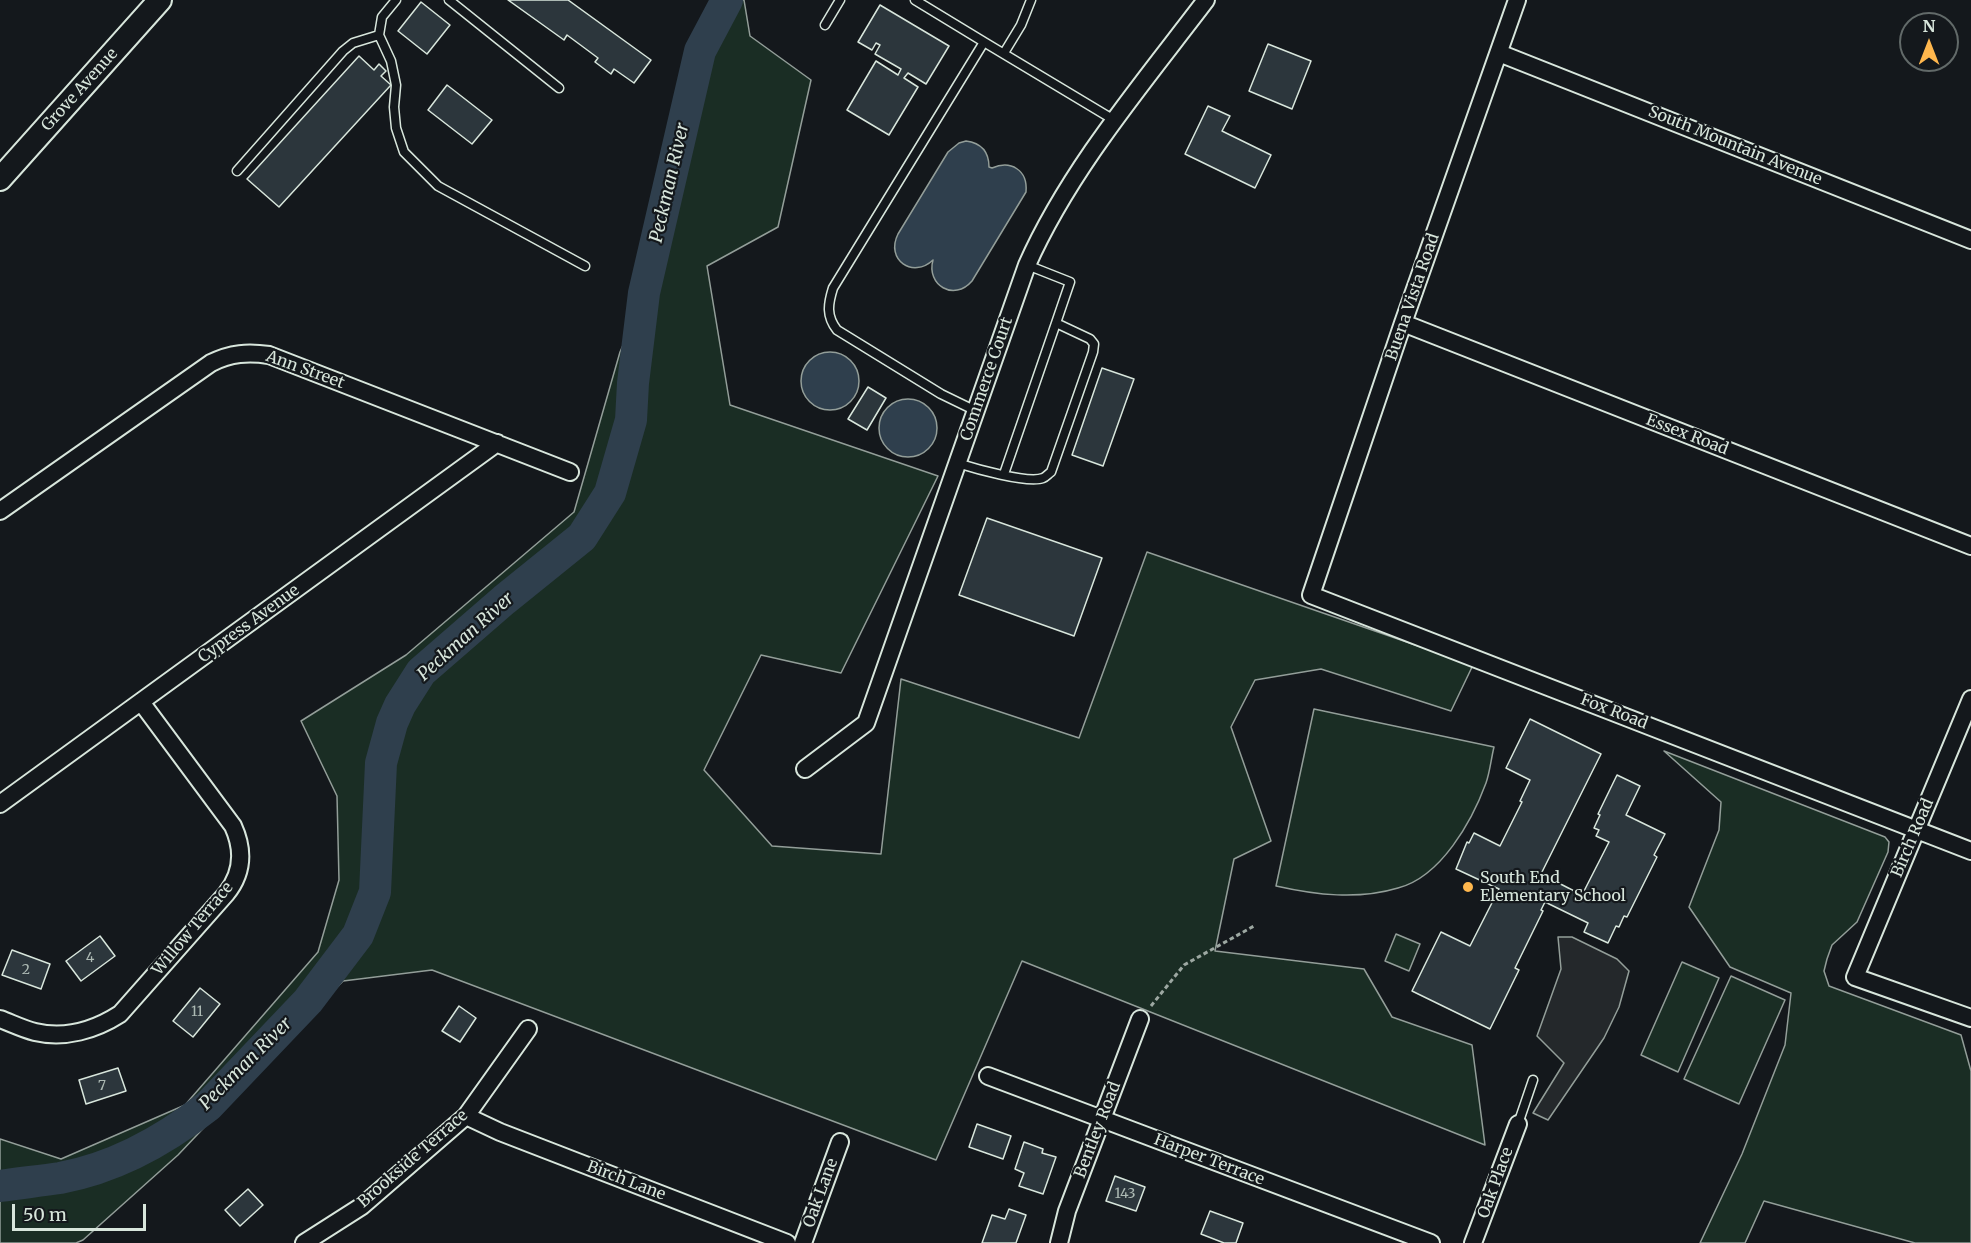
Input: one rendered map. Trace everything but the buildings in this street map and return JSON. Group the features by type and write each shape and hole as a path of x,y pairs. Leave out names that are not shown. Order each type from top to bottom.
{"street":[{"name":"Grove Avenue","path":"0,179 160,0"},
{"name":"Commerce Court","path":"805,769 866,723 1027,266 1054,211 1114,120 1206,0"},
{"name":"Buena Vista Road","path":"1311,595 1403,323 1517,0"},
{"name":"South Mountain Avenue","path":"1499,53 1971,240"},
{"name":"Essex Road","path":"1403,323 1971,546"},
{"name":"Ann Street","path":"0,511 212,363 243,353 269,355 570,472"},
{"name":"Cypress Avenue","path":"0,804 497,443"},
{"name":"Fox Road","path":"1311,595 1917,828 1971,851"},
{"name":"Birch Road","path":"1971,699 1856,977 1971,1018"},
{"name":"Willow Terrace","path":"0,1019 34,1032 50,1034 81,1032 107,1022 120,1014 226,894 236,878 241,860 233,826 141,702"},
{"name":"Bentley Road","path":"1059,1243 1067,1211 1140,1019"},
{"name":"Brookside Terrace","path":"304,1243 362,1206 466,1116 528,1029"},
{"name":"Harper Terrace","path":"988,1076 1431,1243"},
{"name":"Birch Lane","path":"466,1116 500,1132 787,1243"},
{"name":"Oak Place","path":"1473,1243 1518,1124"},
{"name":"Oak Lane","path":"803,1243 840,1142"}],"lane":[{"path":"396,0 382,17 379,35 391,61 396,85 394,107 396,128 404,152 438,186 585,266"},
{"path":"449,0 559,88"},
{"path":"825,25 840,0"},
{"path":"915,0 1114,120"},
{"path":"1004,53 1021,25 1031,0"},
{"path":"237,171 343,51 353,43 379,35"},
{"path":"976,411 941,394 837,330 831,322 828,311 833,288 984,42"},
{"path":"1004,474 1070,282 1027,266"},
{"path":"957,463 977,470 1030,479 1042,478 1051,472 1094,344 1090,339 1056,323"},
{"path":"1518,1124 1533,1080"}],"path":[{"path":"1140,1019 1184,965 1254,926"}],"green space":[{"path":"712,0 744,0 750,36 811,80 778,227 707,266 730,405 938,476 841,673 761,655 704,770 772,846 881,854 901,679 1079,738 1147,552 1473,665 1451,711 1321,669 1255,680 1231,727 1271,841 1234,859 1215,951 1364,969 1392,1017 1472,1045 1485,1145 1022,961 936,1160 432,970 343,981 178,1155 83,1240 76,1243 0,1243 0,1139 61,1159 185,1105 318,952 339,880 337,796 301,721 406,655 574,512 620,352 632,325 694,33"},
{"path":"1314,709 1494,747 1486,783 1463,830 1441,860 1414,882 1383,892 1352,895 1322,894 1276,886"},
{"path":"1664,751 1885,837 1889,842 1888,852 1857,922 1832,945 1824,971 1829,986 1961,1035 1971,1071 1971,1243 1915,1243 1764,1201 1745,1243 1700,1243 1742,1154 1785,1045 1791,993 1730,967 1689,907 1719,830 1721,802"},
{"path":"1396,934 1420,944 1409,971 1385,961"},
{"path":"1682,962 1719,978 1678,1072 1641,1055"},
{"path":"1731,976 1785,1000 1739,1104 1684,1079"}],"shaded area":[{"path":"1558,937 1572,937 1617,959 1629,971 1619,1007 1604,1038 1548,1120 1533,1113 1564,1063 1537,1036 1561,969"}],"water":[{"path":"966,141 983,149 988,157 989,167 1006,165 1017,169 1024,178 1026,192 972,281 965,287 950,290 943,288 934,277 933,260 917,268 903,264 895,252 895,243 898,234 948,152 959,143"},
{"path":"830,352 841,354 851,360 857,370 859,381 857,392 851,402 841,408 830,410 819,408 809,402 803,392 801,381 803,370 809,360 819,354"},
{"path":"908,399 924,404 932,412 937,428 932,444 924,452 908,457 892,452 884,444 879,428 884,412 892,404"}],"waterway":[{"name":"Peckman River","path":"0,1186 60,1178 100,1167 157,1141 192,1118 208,1106 308,1001 358,935 375,892 381,763 392,723 400,705 421,672 504,600 582,537 610,493 631,420 644,293 700,51 727,0"}],"place":[{"name":"South End Elementary School","path":"1468,887"}]}
